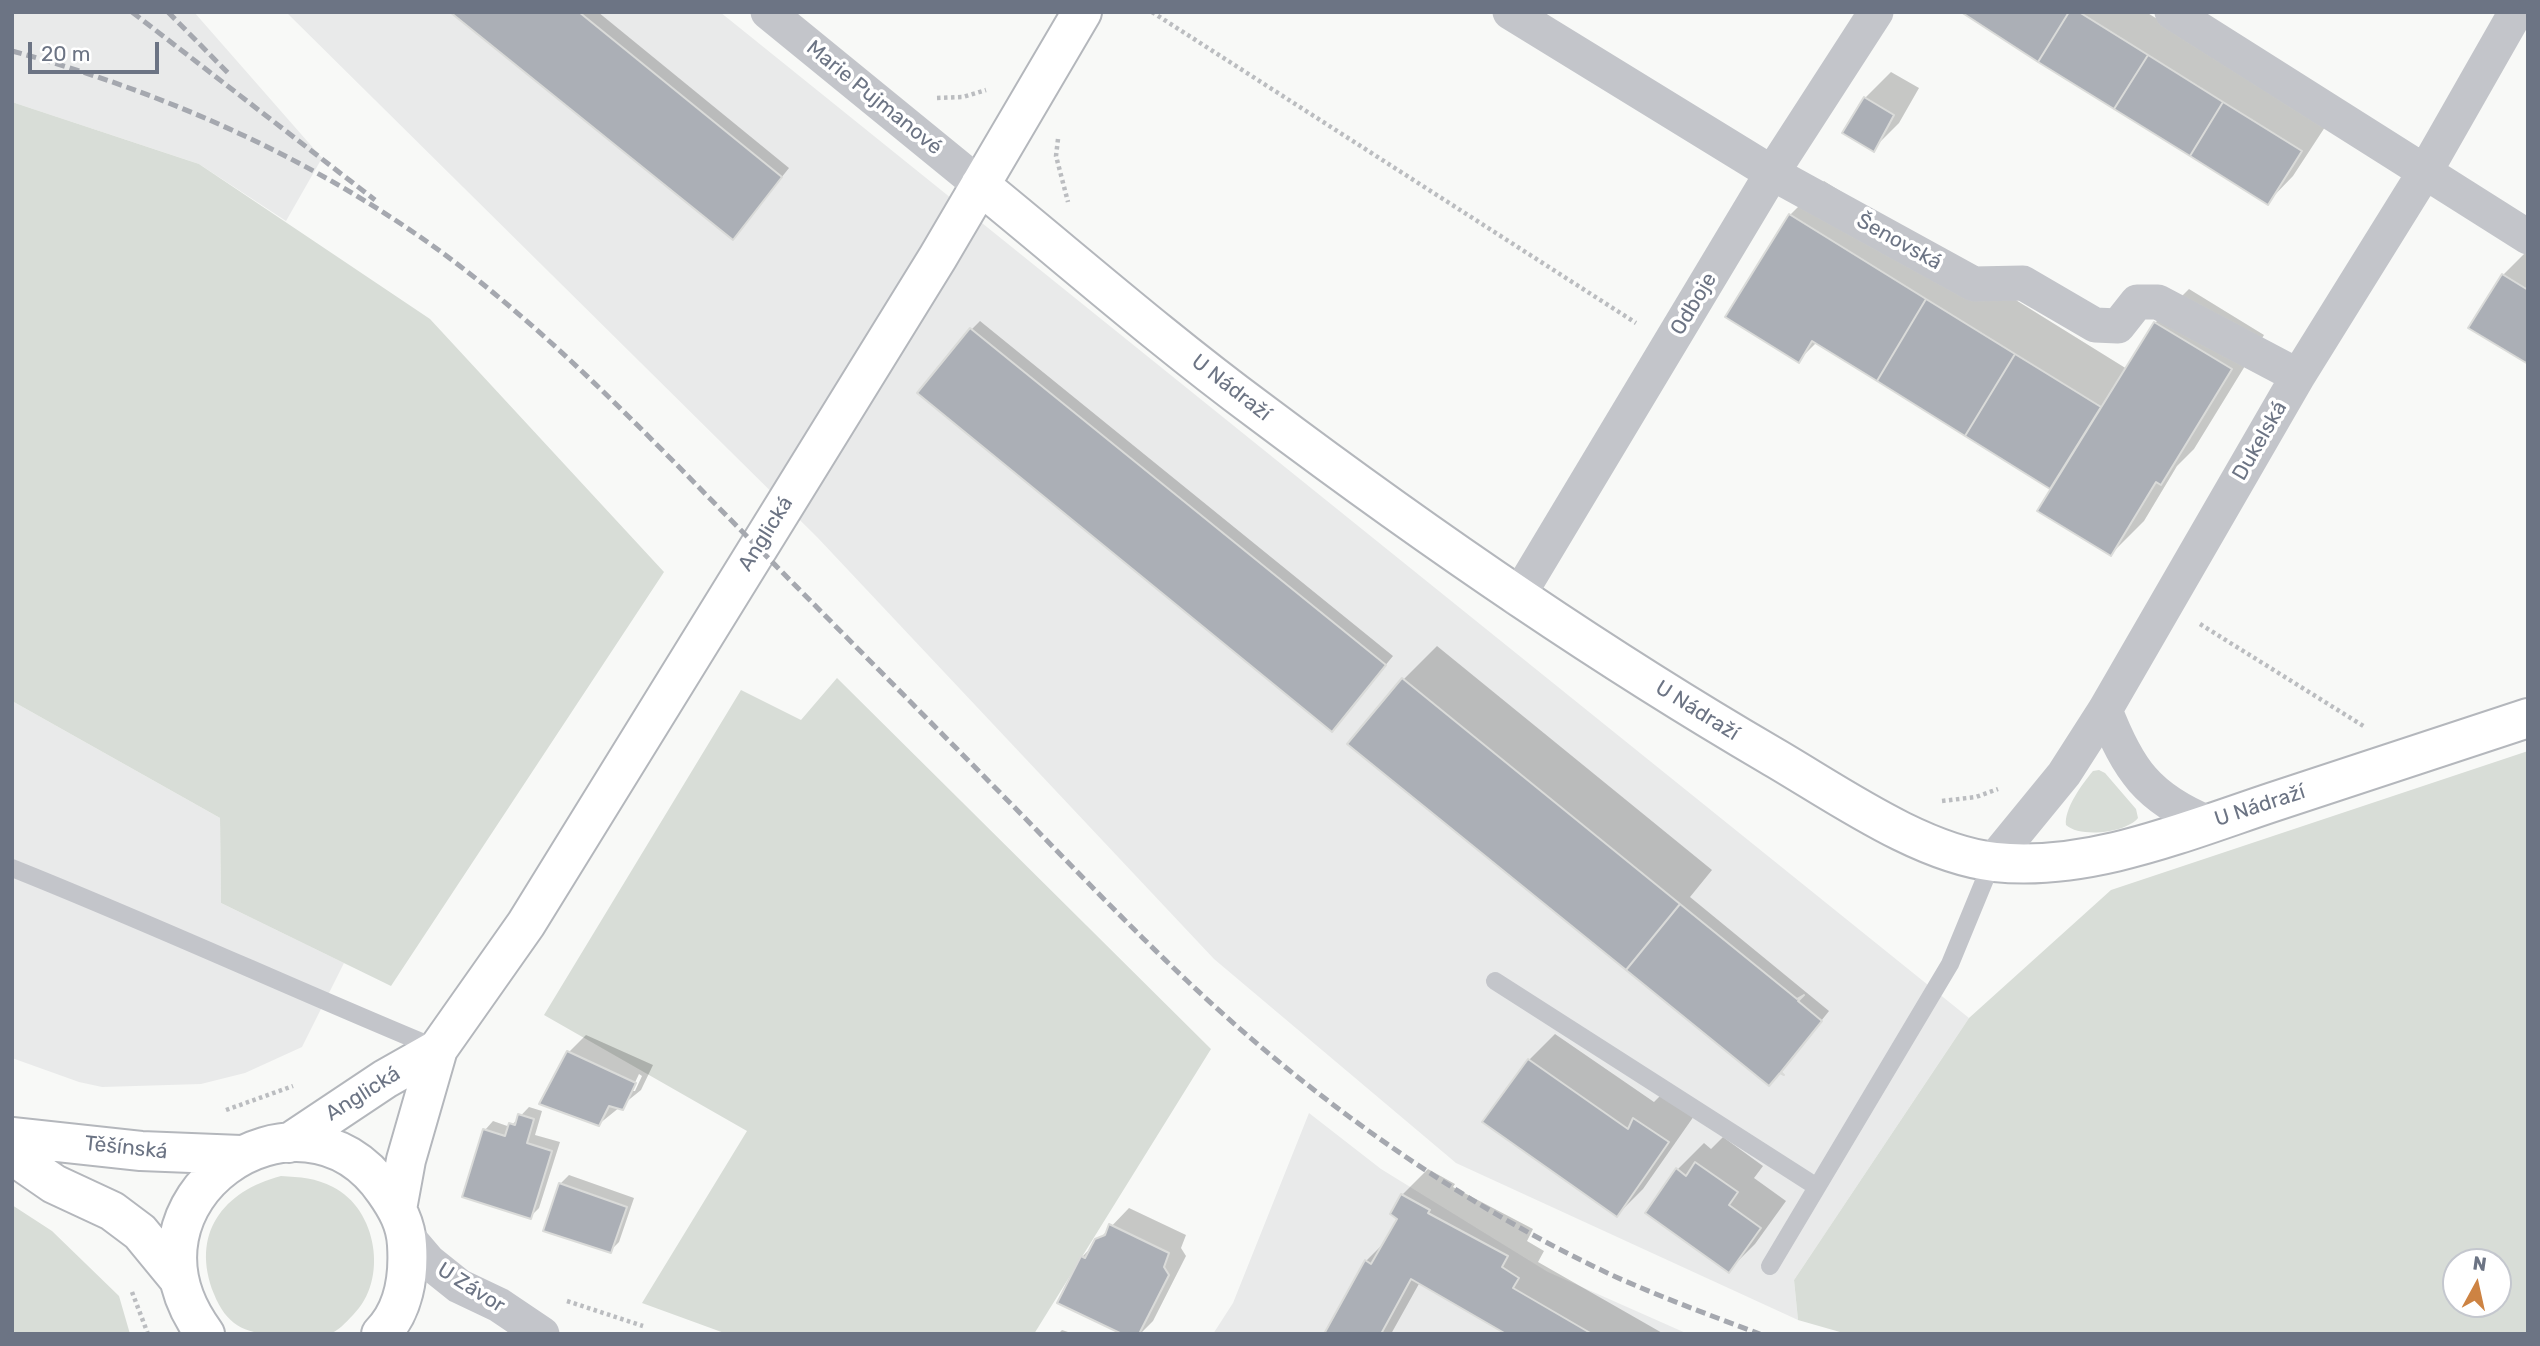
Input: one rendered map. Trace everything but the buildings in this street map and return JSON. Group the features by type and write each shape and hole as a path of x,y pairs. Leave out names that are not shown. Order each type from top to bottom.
{"street":[{"name":"Marie Pujmanové","path":"768,12 980,184"},
{"name":"Anglická","path":"381,1334 402,1300 408,1268 402,1222 406,1160 438,1049 526,924 980,184 1082,12"},
{"name":"Šenovská","path":"1510,12 1772,173 1974,284 2023,283 2095,325 2118,326 2137,302 2158,302 2298,376"},
{"name":"Odboje","path":"1517,598 1772,173 1876,12"},
{"path":"2172,12 2426,170 2528,237"},
{"name":"Dukelská","path":"1992,862 2064,774 2105,710 2298,376 2426,170 2516,12"},
{"name":"U Nádraží","path":"980,184 1254,408 1517,598 1720,726 1894,828 1942,848 1992,862 2042,862 2093,855 2208,823 2528,718"},
{"path":"2105,710 2132,770 2155,794 2179,811 2208,823"},
{"name":"Anglická","path":"289,1143 385,1079 438,1049"},
{"name":"Těšínská","path":"12,1137 141,1152 241,1155"},
{"path":"177,1277 178,1240 188,1207 209,1178 241,1155 262,1147 289,1143 319,1146 348,1157 376,1178 402,1222"},
{"path":"12,1155 54,1184 112,1211 140,1232 177,1277 195,1327"},
{"name":"U Závor","path":"402,1222 429,1262 459,1286 499,1305 542,1334"}],"lane":[{"path":"1770,1266 1950,964 1992,862"},
{"path":"12,867 166,930 313,998 438,1049"},
{"path":"1495,981 1817,1187"}],"path":[{"path":"1152,12 1669,344"},
{"path":"2166,603 2366,728"},
{"path":"565,1300 643,1326"}],"shaded area":[{"path":"12,12 194,12 322,158 286,221 199,164 12,102"},
{"path":"286,12 720,12 1969,1018 1794,1280 1798,1320 1456,1163 1214,959 817,537"},
{"path":"12,102 199,164 430,319 664,572 391,986 221,903 220,818 12,701"},
{"path":"837,678 1211,1049 1034,1334 727,1334 642,1303 747,1131 544,1015 741,690 801,720"},
{"path":"12,701 220,818 221,903 344,963 302,1047 245,1073 201,1084 102,1087 79,1082 12,1058"},
{"path":"2528,751 2528,1334 1847,1334 1798,1320 1794,1280 1969,1018 2111,890"},
{"path":"2093,771 2105,773 2136,809 2138,818 2114,830 2081,832 2066,825 2068,812"},
{"path":"1309,1113 1381,1169 1548,1272 1688,1334 1213,1334 1233,1303"},
{"path":"281,1176 314,1180 333,1187 348,1197 360,1211 368,1228 373,1246 371,1283 364,1300 353,1315 332,1333 315,1335 254,1332 230,1320 214,1294 206,1252 209,1234 217,1218 228,1204 243,1192"},
{"path":"12,1205 52,1231 119,1296 130,1334 12,1334"}],"railway":[{"path":"132,12 375,200"},
{"path":"168,12 231,76"},
{"path":"12,51 125,86 235,132 340,186 440,251 552,343 622,410 1143,938 1206,999 1273,1057 1353,1120 1437,1178 1525,1231 1616,1277 1760,1334"}]}
